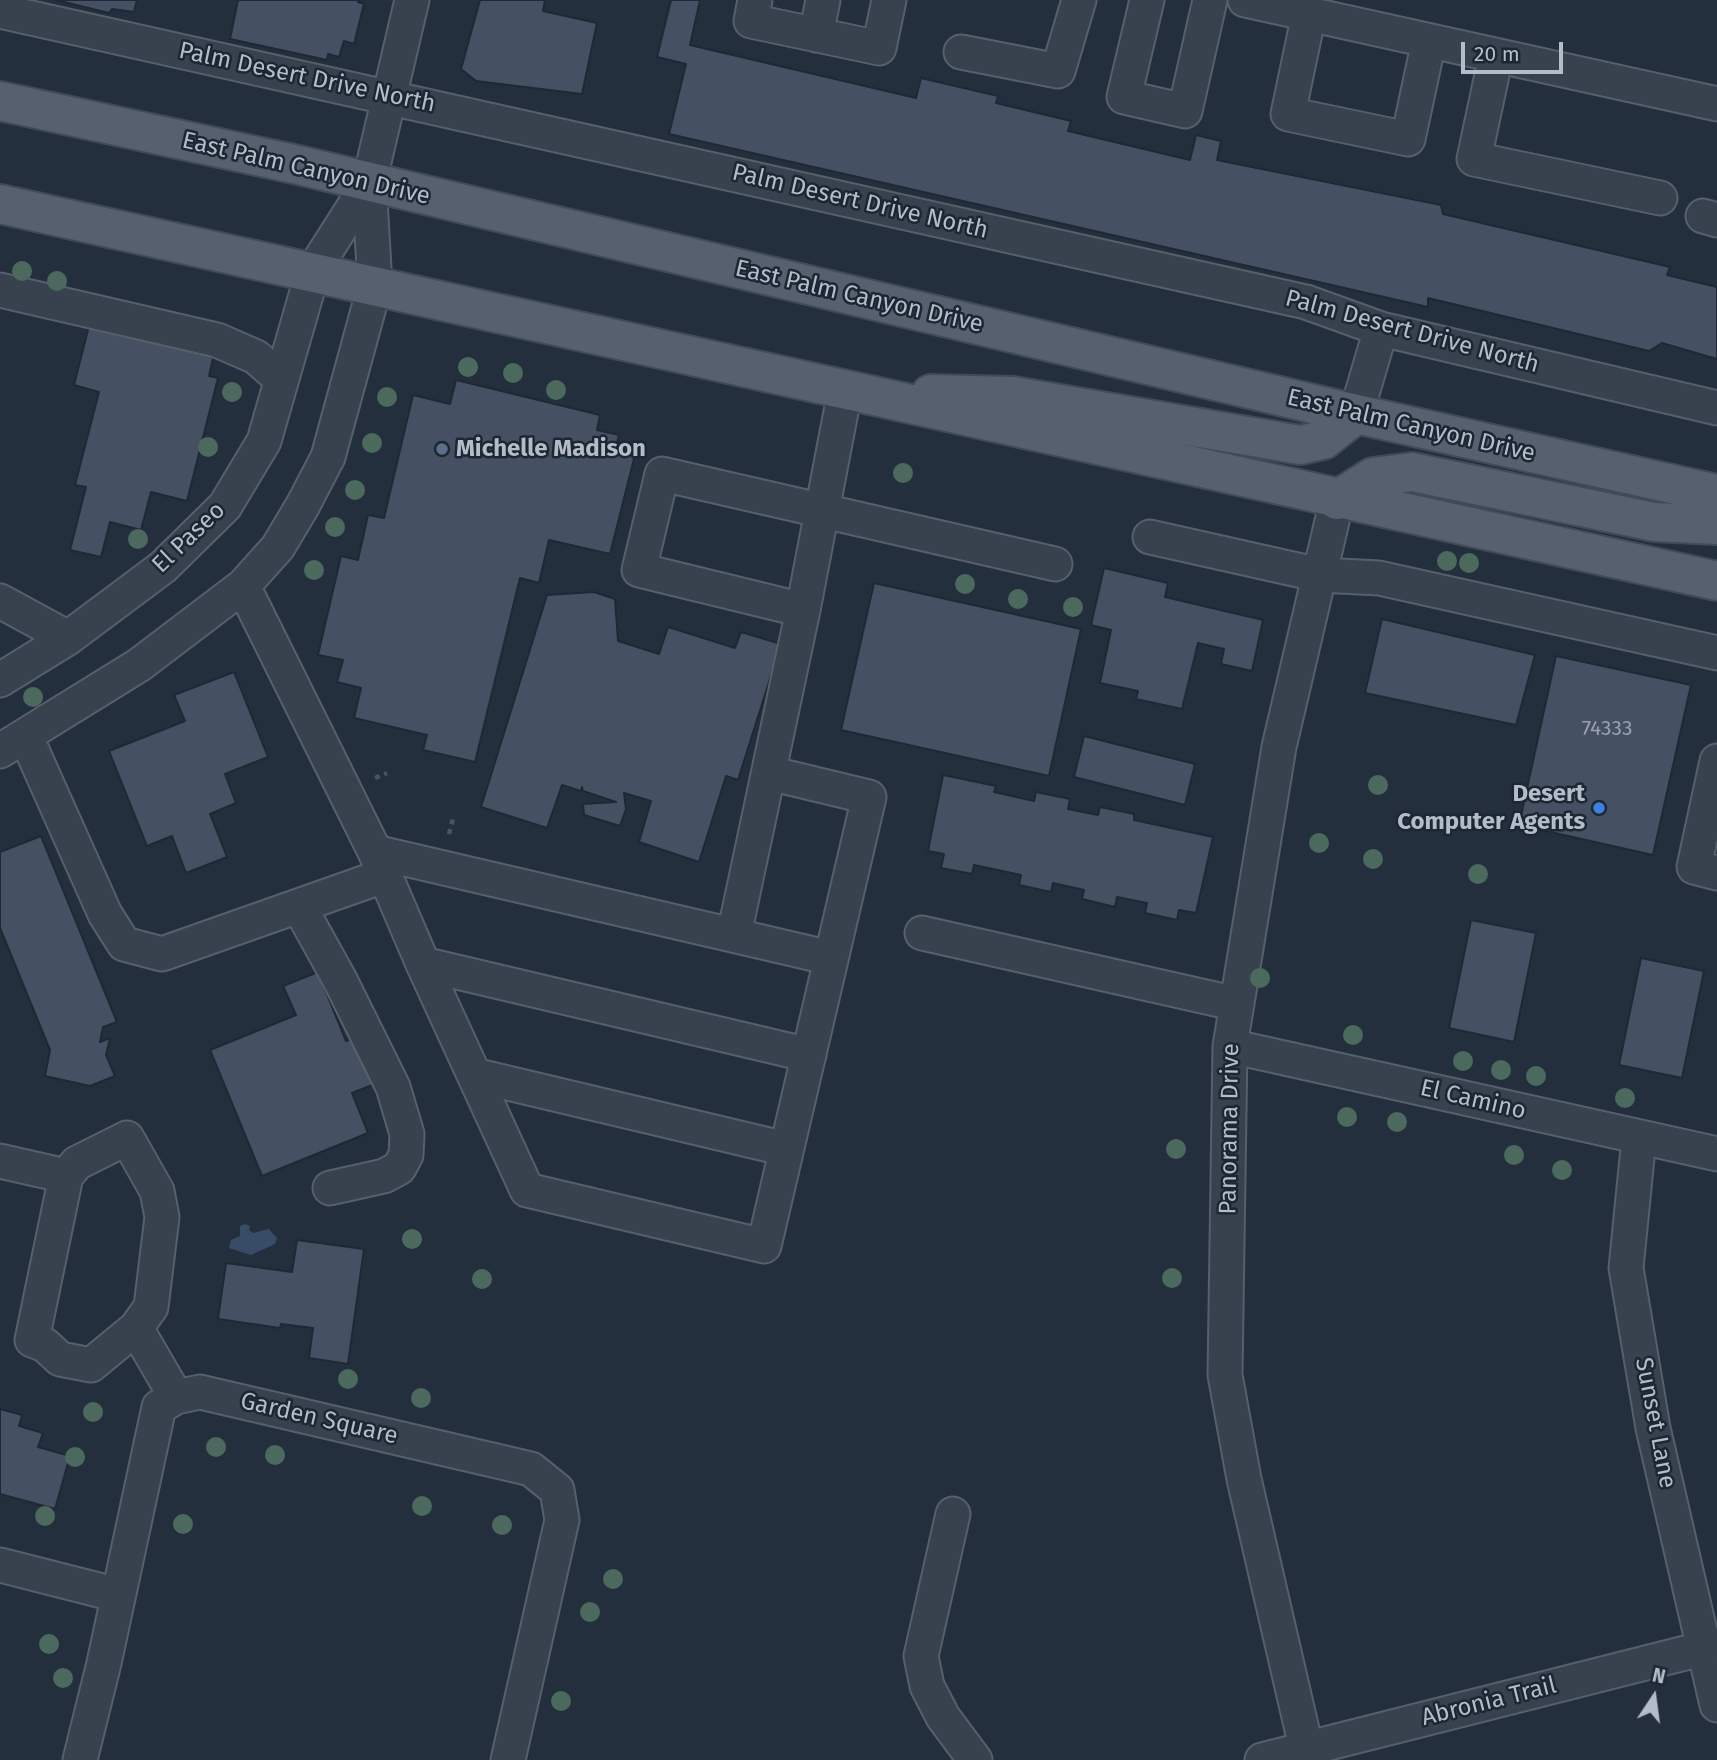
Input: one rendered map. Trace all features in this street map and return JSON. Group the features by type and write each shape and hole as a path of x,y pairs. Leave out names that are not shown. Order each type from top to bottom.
{"main road":[{"name":"East Palm Canyon Drive","path":"0,101 369,183 1356,414 1717,494"},
{"path":"0,204 313,271 1337,500 1717,581"},
{"path":"883,399 939,394 1003,395 1300,445 1323,440 1356,414"},
{"path":"1337,500 1373,477 1412,472 1654,522 1717,525"}],"street":[{"path":"412,0 369,183 375,285 328,457 278,547 243,586 139,665 13,744 124,944 162,954 299,906 381,863 734,935 831,958"},
{"path":"755,0 751,21 879,48 889,0"},
{"path":"816,35 823,0"},
{"path":"961,52 1058,71 1079,0"},
{"path":"1147,0 1124,97 1185,111 1210,0"},
{"path":"1245,0 1717,104"},
{"name":"Palm Desert Drive North","path":"0,11 390,96 1306,303 1381,328 1717,408"},
{"path":"1310,14 1288,114 1408,139 1429,41"},
{"path":"1496,56 1474,159 1660,198"},
{"name":"El Paseo","path":"0,680 68,638 163,567 225,506 264,441 313,271 369,183"},
{"path":"0,290 217,340 256,357 281,379"},
{"path":"1356,414 1381,328"},
{"path":"734,935 803,610 845,391"},
{"path":"803,610 639,570 662,474 1055,564"},
{"name":"Panorama Drive","path":"1308,1754 1244,1479 1225,1375 1230,1046 1279,747 1337,500"},
{"path":"1150,537 1320,575 1379,578 1717,653"},
{"path":"243,586 381,863 423,964 527,1190 764,1246 869,797 769,773"},
{"path":"0,601 68,638"},
{"path":"1717,761 1694,867 1717,873"},
{"path":"299,906 340,980 393,1087 407,1134 406,1155 399,1168 384,1176 330,1188"},
{"path":"922,933 1237,1004"},
{"path":"423,964 809,1055"},
{"name":"El Camino","path":"1230,1046 1717,1154"},
{"path":"474,1075 786,1149"},
{"path":"127,1138 157,1191 162,1217 151,1307 136,1328 91,1365 60,1359 45,1345 32,1340 66,1176 77,1163 127,1138"},
{"name":"Sunset Lane","path":"1639,1138 1626,1268 1653,1428 1710,1646 1717,1705"},
{"path":"0,1161 66,1176"},
{"path":"80,1760 159,1407 176,1397 136,1328"},
{"name":"Garden Square","path":"176,1397 200,1392 531,1469 557,1490 562,1520 508,1760"},
{"path":"953,1514 921,1656 928,1686 943,1717 975,1760"},
{"path":"0,1565 118,1595"},
{"name":"Abronia Trail","path":"1262,1760 1308,1754 1710,1646"}],"water":[{"path":"240,1226 250,1226 249,1230 253,1233 269,1229 277,1238 275,1244 251,1255 229,1248 231,1240 240,1236"}],"building":[{"path":"56,0 137,0 134,12 112,9 109,13"},
{"path":"238,0 360,0 358,2 364,4 354,44 344,41 339,57 328,54 327,60 230,39"},
{"path":"480,0 545,0 543,11 597,23 582,94 476,81 461,69"},
{"path":"671,0 700,0 690,45 916,98 921,78 998,96 996,103 1071,121 1068,131 1190,160 1196,135 1221,141 1217,160 1441,205 1443,214 1670,267 1667,275 1717,287 1717,359 1662,343 1649,351 1428,298 1428,307 669,134 686,64 657,57"},
{"path":"90,322 214,354 209,376 218,378 187,501 151,492 141,530 110,522 101,557 70,550 86,487 75,485 99,392 74,385"},
{"path":"456,380 600,415 597,430 619,435 615,450 635,455 610,554 549,540 539,583 520,578 475,762 423,750 427,735 354,718 361,688 337,682 343,660 318,655 341,556 358,560 368,515 384,518 413,395 450,404"},
{"path":"1104,568 1168,583 1165,597 1263,620 1252,671 1221,664 1224,649 1198,643 1182,709 1136,699 1138,691 1100,683 1111,630 1091,625"},
{"path":"874,583 1081,629 1049,776 841,730"},
{"path":"594,592 615,599 618,641 659,654 668,627 735,648 741,632 781,644 738,780 726,776 699,862 639,842 651,801 624,793 626,809 620,826 584,815 583,804 616,802 583,791 582,787 581,791 562,785 547,828 481,807 547,595"},
{"path":"1382,619 1535,655 1516,725 1365,693"},
{"path":"1556,656 1691,685 1653,855 1519,825"},
{"path":"234,672 268,757 225,774 236,803 210,814 227,857 186,873 172,836 147,846 109,751 185,721 174,695"},
{"path":"1084,736 1195,764 1185,805 1074,777"},
{"path":"943,775 996,786 994,792 1034,801 1036,792 1070,799 1068,809 1098,815 1100,807 1134,814 1134,820 1213,837 1196,913 1179,910 1177,920 1145,913 1147,903 1117,897 1115,907 1082,899 1084,890 1053,883 1051,892 1019,885 1021,875 974,865 972,874 941,868 944,854 928,851"},
{"path":"41,836 117,1022 103,1027 100,1042 110,1038 106,1055 115,1076 90,1086 45,1076 50,1050 0,928 0,852"},
{"path":"1471,920 1536,933 1514,1042 1449,1028"},
{"path":"1641,958 1704,971 1682,1078 1619,1065"},
{"path":"318,972 346,1041 360,1035 380,1082 352,1093 368,1133 262,1176 210,1050 296,1015 283,986"},
{"path":"297,1240 364,1249 348,1364 309,1358 313,1328 281,1324 280,1328 218,1319 226,1263 292,1272"},
{"path":"0,1409 22,1415 19,1426 43,1433 38,1447 70,1456 55,1509 0,1494"}],"place":[{"name":"Michelle Madison","path":"442,449"},
{"name":"Desert Computer Agents","path":"1599,808"}]}
